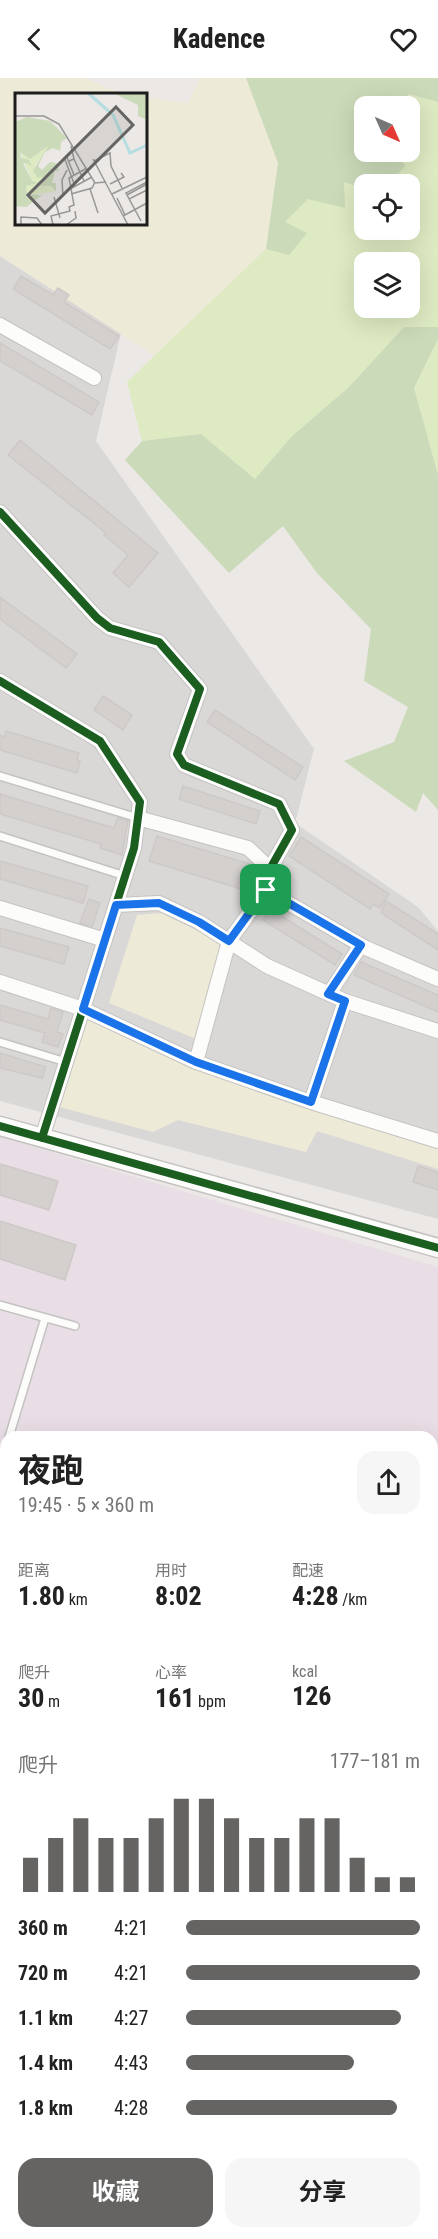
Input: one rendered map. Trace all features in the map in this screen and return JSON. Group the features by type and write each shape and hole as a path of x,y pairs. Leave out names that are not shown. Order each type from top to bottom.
{"street":[{"path":"0,325 94,378"},
{"path":"0,512 97,618 110,628 159,642 200,689 177,754 184,765 279,804 292,830 270,869 266,890 229,941 196,1062"},
{"path":"0,681 100,741 140,802 134,848 42,1138"},
{"path":"138,818 248,848 270,869"},
{"path":"266,890 361,945 438,979"},
{"path":"116,905 159,903 199,922 267,966 328,994 438,1031"},
{"path":"0,908 105,940"},
{"path":"328,994 361,945"},
{"path":"0,982 83,1009 196,1062 311,1102 438,1141"},
{"path":"311,1102 345,1001"},
{"path":"0,1126 438,1248"}],"lane":[{"path":"0,776 138,818"},
{"path":"0,836 125,876"},
{"path":"0,1042 66,1062"},
{"path":"0,1305 75,1326"},
{"path":"11,1431 45,1318"}],"shaded area":[{"path":"0,78 85,78 124,93 15,93 15,225 147,225 147,97 188,103 200,78 246,78 278,163 266,249 155,356 0,256"},
{"path":"0,256 121,333 96,441 314,749 295,823 418,907 438,931 438,1219 0,1101"},
{"path":"161,913 221,942 196,1039 109,1003 137,915"},
{"path":"88,1015 438,1145 438,1169 317,1131 306,1152 178,1120 153,1132 59,1107"},
{"path":"0,1137 438,1267 438,1431 0,1431"}],"green space":[{"path":"246,78 438,78 438,102 409,94 408,96 354,96 354,162 402,162 405,166 398,174 354,174 354,186 344,182 345,208 308,199 285,222 307,233 289,255 266,249 278,163"},
{"path":"420,97 438,102 438,327 404,327 348,388 291,437 255,479 201,434 142,441 127,382 266,249 289,255 285,222 309,198 344,182 354,186 354,240 420,240 420,174 397,174 404,166 402,162 420,162"},
{"path":"404,327 438,327 438,339 414,388 438,475 438,810 423,793 416,812 344,761 394,742 408,707 364,681 371,629 317,573 283,526 229,573 125,460 142,441 201,434 255,479 291,437 348,388"},
{"path":"438,339 438,475 414,388"}],"building":[{"path":"21,276 53,295 58,288 69,295 64,302 119,336 110,349 13,289"},
{"path":"0,343 99,402 92,415 0,361"},
{"path":"20,440 158,553 129,587 113,573 128,555 104,535 106,533 8,455"},
{"path":"0,597 77,654 66,668 0,619"},
{"path":"103,696 132,715 123,730 94,710"},
{"path":"215,710 303,767 295,780 207,722"},
{"path":"6,731 79,753 77,773 0,750 0,735 4,737"},
{"path":"183,786 260,811 256,824 179,799"},
{"path":"0,794 114,828 118,818 128,821 122,855 100,848 101,844 0,814"},
{"path":"157,836 253,865 255,867 248,891 149,861"},
{"path":"301,837 389,894 380,908 373,904 370,909 289,856"},
{"path":"0,861 88,886 83,903 0,879"},
{"path":"89,899 100,903 92,927 80,923"},
{"path":"386,901 438,934 438,950 381,913"},
{"path":"270,909 342,954 335,965 263,920"},
{"path":"0,928 69,947 64,964 0,946"},
{"path":"361,962 438,995 438,1012 354,975"},
{"path":"0,1005 48,1019 51,1008 63,1012 57,1032 63,1034 58,1047 42,1042 45,1033 0,1020"},
{"path":"0,1053 46,1067 42,1078 0,1068"},
{"path":"0,1164 58,1181 49,1210 0,1195"},
{"path":"418,1166 438,1172 438,1190 413,1182"},
{"path":"0,1221 76,1245 65,1280 0,1259"}],"cycle path":[{"path":"0,512 97,618 110,628 159,642 200,689 177,754 184,765 279,804 292,830 270,869"},
{"path":"0,681 100,741 140,802 134,848 42,1138"},
{"path":"0,1126 438,1248"}],"route":[{"path":"266,890 361,945 328,994 345,1001 311,1102 196,1062 83,1009 116,905 159,903 199,922 229,941 266,890"}]}
